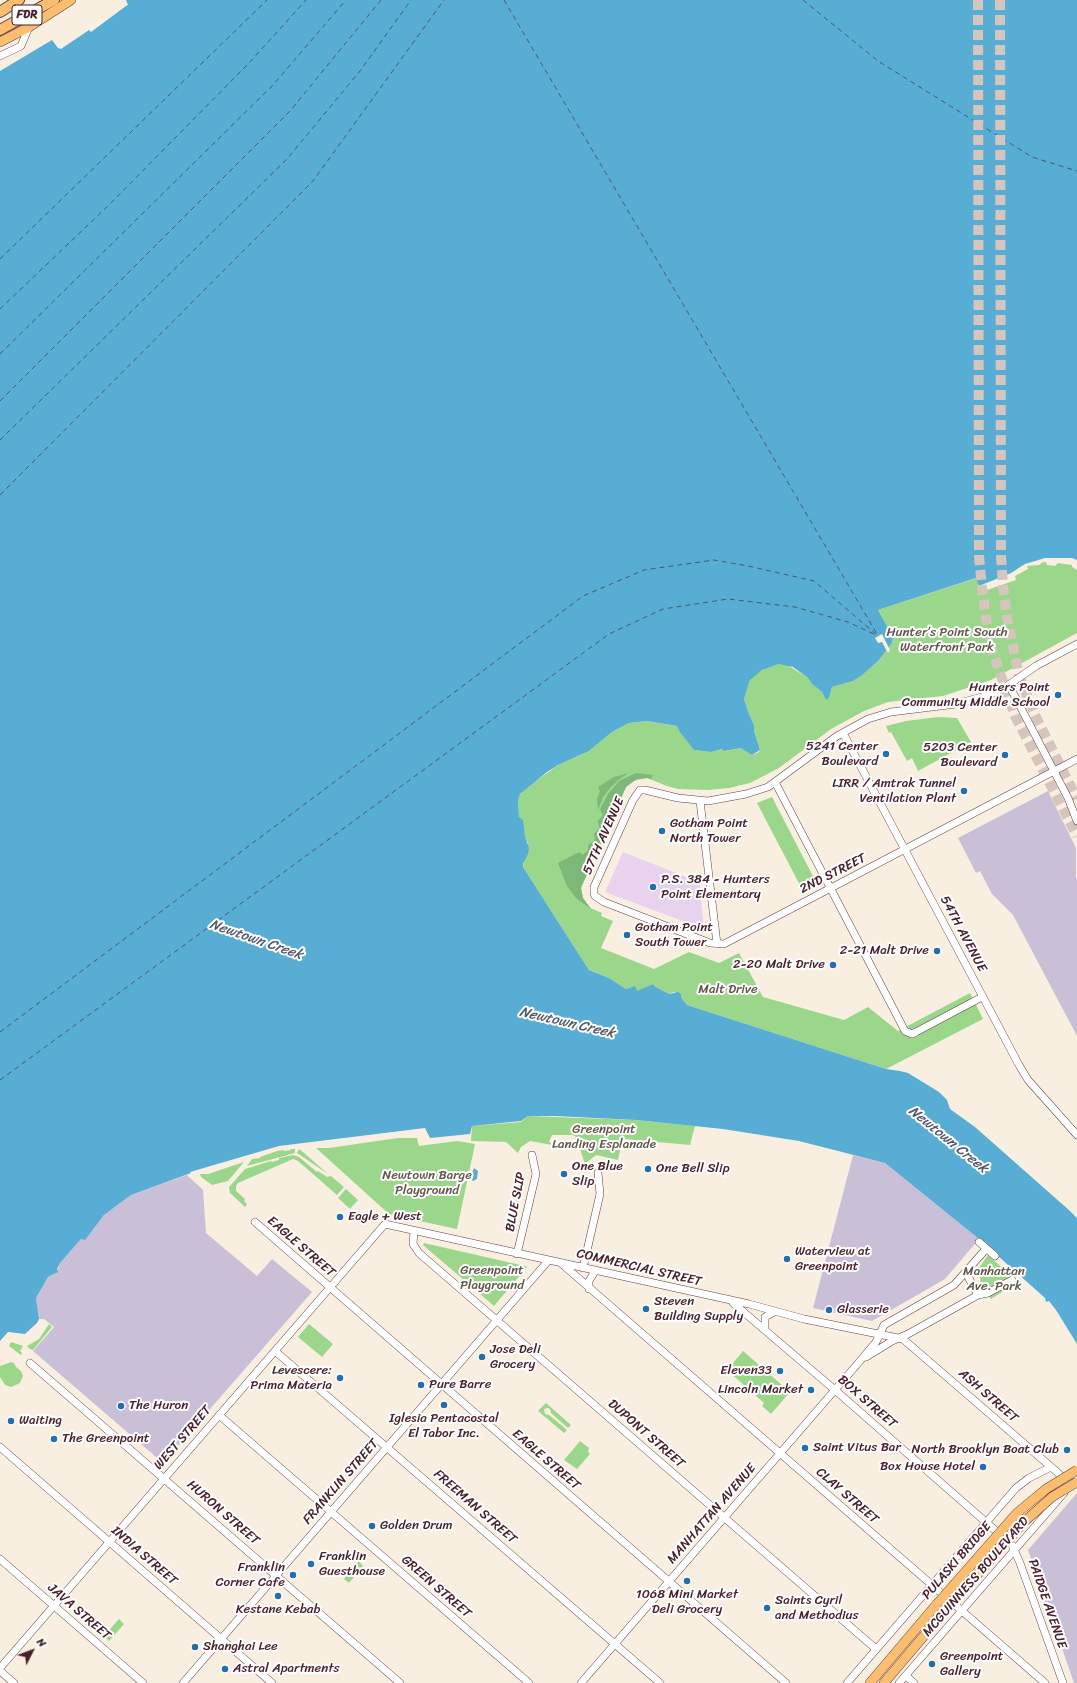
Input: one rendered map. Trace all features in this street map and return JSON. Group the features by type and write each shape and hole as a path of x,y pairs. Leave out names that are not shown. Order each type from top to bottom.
{"highway":[{"name":"FDR","path":"0,12 19,0"},
{"name":"FDR","path":"0,30 54,0"}],"main road":[{"path":"0,42 29,27 71,0"},
{"name":"PULASKI BRIDGE","path":"870,1683 1017,1513 1046,1488 1077,1470"},
{"name":"PULASKI BRIDGE","path":"884,1683 1025,1521 1043,1504 1077,1482"}],"street":[{"path":"0,56 21,46 29,27"},
{"path":"717,944 700,801 725,799 768,787 842,733 868,720 891,712 970,701 994,694 1036,666 1077,644"},
{"path":"1009,685 1055,771 1077,821"},
{"name":"54TH AVENUE","path":"842,733 1025,1075 1077,1136"},
{"name":"2ND STREET","path":"717,944 725,943 1077,759"},
{"path":"775,782 905,1031 912,1034 982,997"},
{"name":"57TH AVENUE","path":"700,801 640,790 633,800 594,887 594,894 604,902 710,943 717,944"},
{"path":"1068,798 1077,809"},
{"name":"BLUE SLIP","path":"518,1254 536,1174 532,1156"},
{"path":"583,1268 600,1194 598,1173"},
{"name":"EAGLE STREET","path":"255,1222 786,1683"},
{"name":"COMMERCIAL STREET","path":"385,1224 731,1302 749,1304 774,1312 883,1334"},
{"name":"WEST STREET","path":"0,1669 385,1224"},
{"name":"DUPONT STREET","path":"414,1231 412,1243 417,1250 876,1649"},
{"path":"979,1242 995,1256"},
{"name":"MANHATTAN AVENUE","path":"581,1683 883,1334 882,1327 954,1285 966,1273 986,1248"},
{"name":"FRANKLIN STREET","path":"182,1683 548,1261"},
{"name":"CLAY STREET","path":"561,1263 589,1289 1045,1683"},
{"path":"589,1289 589,1281 595,1271"},
{"path":"966,1273 978,1295"},
{"name":"MANHATTAN AVENUE","path":"860,1361 978,1295 988,1293 1012,1280"},
{"name":"BOX STREET","path":"731,1302 765,1329 1004,1537"},
{"path":"765,1329 765,1317 774,1312"},
{"name":"ASH STREET","path":"883,1334 900,1338 907,1342 1051,1467 1062,1477 1068,1486"},
{"name":"FREEMAN STREET","path":"275,1350 660,1683"},
{"name":"HURON STREET","path":"30,1363 400,1683"},
{"name":"GREEN STREET","path":"219,1415 528,1683"},
{"name":"INDIA STREET","path":"0,1447 272,1683"},
{"path":"847,1683 1020,1485 1034,1475 1051,1467"},
{"name":"MCGUINNESS BOULEVARD","path":"899,1683 962,1612 1064,1493 1068,1486"},
{"name":"PAIDGE AVENUE","path":"1004,1537 1015,1550 1063,1683"},
{"name":"JAVA STREET","path":"0,1559 143,1683"},
{"path":"0,1669 14,1683"},
{"path":"906,1676 914,1683"}],"shaded area":[{"path":"1048,791 1076,848 1077,1036 1013,915 992,894 980,871 976,873 958,838"},
{"name":"P.S. 384 - Hunters Point Elementary","path":"623,852 699,882 704,929 605,892"},
{"path":"853,1155 885,1163 979,1239 945,1279 872,1321 813,1308"},
{"path":"187,1175 203,1190 206,1233 257,1276 272,1259 312,1292 163,1463 33,1351 54,1327 44,1319 39,1319 36,1298 48,1277 56,1273 60,1263 81,1239 85,1239 104,1215 131,1195"},
{"path":"1077,1493 1077,1683 1074,1683 1028,1550"}],"green space":[{"name":"Hunter’s Point South Waterfront Park","path":"1046,562 1047,565 1055,566 1058,563 1072,565 1072,567 1077,570 1077,633 991,680 943,696 888,702 864,711 831,729 779,768 750,783 729,788 708,790 678,789 647,778 633,781 626,787 581,888 583,898 588,907 602,913 601,916 613,921 601,948 654,969 689,952 719,963 739,953 763,997 844,1020 868,1007 898,1031 970,993 983,1019 886,1069 687,1005 682,999 681,994 674,992 669,994 653,984 637,992 632,987 626,989 609,978 589,970 523,867 528,843 519,817 518,801 520,794 558,765 589,751 612,732 629,723 647,721 677,726 679,731 695,750 711,752 722,749 725,751 742,748 752,755 759,752 760,750 754,731 754,725 744,699 750,680 755,674 779,664 786,664 808,678 812,684 822,692 826,699 829,698 832,687 853,681 879,660 892,643 893,637 878,610 977,578 981,592 1016,580 1015,576 1028,569 1027,566 1039,565"},
{"path":"938,717 957,718 971,742 918,771 912,758 907,761 891,732 889,733 886,726 906,721"},
{"path":"629,773 618,780 610,788 603,797 598,810 597,799 600,791 598,787 614,777"},
{"path":"636,773 653,775 651,779 637,779 626,787 581,888 583,898 592,910 576,898 567,886 558,863 580,852 582,855 588,851 588,845 595,840 594,834 599,828 598,821 603,815 600,809 608,794 619,781"},
{"path":"772,797 817,884 803,891 757,803"},
{"name":"Greenpoint Landing Esplanade","path":"528,1116 635,1120 695,1126 690,1145 624,1139 622,1141 618,1160 596,1155 585,1164 576,1137 573,1135 552,1135 549,1142 554,1144 552,1145 530,1141 521,1147 518,1153 506,1142 471,1141 472,1126 521,1122"},
{"name":"Newtown Barge Playground","path":"398,1138 417,1138 419,1146 457,1141 475,1144 457,1229 389,1214 316,1148 329,1148"},
{"path":"295,1149 295,1153 247,1166 252,1159 260,1158 277,1151"},
{"path":"299,1149 303,1152 328,1174 297,1153"},
{"path":"293,1155 299,1157 317,1172 318,1171 327,1177 331,1176 344,1187 337,1195 298,1161 293,1159 238,1183 236,1186 236,1191 245,1199 244,1201 247,1204 245,1207 230,1193 229,1187 245,1169"},
{"path":"244,1162 228,1181 212,1185 201,1177 200,1174 208,1174"},
{"path":"346,1189 358,1200 350,1209 338,1198"},
{"name":"Greenpoint Playground","path":"424,1243 527,1267 494,1306 423,1245"},
{"name":"Manhattan Ave. Park","path":"988,1255 1018,1282 991,1299 981,1286 979,1268"},
{"path":"49,1324 52,1327 33,1350 30,1349 27,1346 39,1339"},
{"path":"309,1324 333,1344 322,1357 298,1337"},
{"path":"11,1342 23,1346 20,1351 22,1353 21,1355 9,1346"},
{"path":"743,1351 790,1392 771,1414 762,1406 764,1403 727,1370"},
{"path":"11,1362 14,1363 21,1371 23,1376 20,1383 11,1387 5,1385 0,1377 0,1366"},
{"path":"546,1403 571,1425 568,1428 551,1413 550,1409 544,1409 545,1414 549,1415 567,1430 564,1433 538,1411"},
{"path":"580,1441 589,1448 588,1452 590,1454 577,1469 564,1460"},
{"path":"359,1561 363,1566 349,1583 344,1579"},
{"path":"119,1619 124,1624 109,1641 104,1636"}],"water":[{"name":"Newtown Creek","path":"126,0 1077,0 1077,560 1072,558 1045,558 1025,564 1011,573 979,586 976,578 878,610 893,637 892,643 879,660 862,675 853,681 832,687 829,698 826,700 822,692 812,684 808,678 793,667 779,664 762,670 750,680 744,699 754,725 754,731 760,750 752,755 741,748 724,751 722,749 711,752 694,750 679,731 677,726 647,721 629,723 612,732 589,751 558,765 547,772 520,794 518,801 519,817 523,820 525,836 529,848 523,867 589,970 609,978 626,989 635,986 637,991 653,984 669,994 678,992 681,994 682,999 687,1005 886,1069 908,1073 939,1092 947,1100 950,1109 975,1127 1070,1211 1077,1218 1077,1344 1049,1301 1046,1302 1045,1298 979,1239 885,1163 799,1141 723,1129 636,1120 555,1116 528,1116 521,1121 472,1126 470,1134 430,1138 425,1128 279,1146 190,1172 191,1173 131,1195 104,1215 85,1240 81,1239 60,1263 57,1269 58,1272 48,1277 36,1298 39,1319 37,1323 25,1334 8,1332 0,1341 0,71 52,40 58,48 61,49 89,30 91,32 128,5"},
{"path":"474,1168 478,1171 477,1179 473,1181 470,1179"}],"pier":[{"path":"882,634 890,650 888,653 882,642 878,643 875,638"}],"ferry route":[{"path":"0,259 267,0"},
{"path":"0,309 110,204 249,63 306,0"},
{"path":"0,354 273,85 346,0"},
{"path":"0,401 290,111 381,0"},
{"path":"0,440 287,159 360,71 411,0"},
{"path":"0,495 313,181 444,0"},
{"path":"504,0 877,634"},
{"path":"803,0 878,61 1032,157 1077,171"},
{"path":"0,1032 583,596 644,570 714,560 814,581 878,636"},
{"path":"0,1080 609,634 663,609 728,599 795,607 848,622 876,635"}],"tunnel":[{"path":"978,0 979,556 982,588 992,650 1015,716 1077,836"},
{"path":"1000,0 1001,556 1003,586 1007,617 1019,676 1034,713 1077,799"}],"place":[{"name":"Hunters Point Community Middle School","path":"1058,695"},
{"name":"5241 Center Boulevard","path":"886,754"},
{"name":"5203 Center Boulevard","path":"1005,755"},
{"name":"LIRR / Amtrak Tunnel Ventilation Plant","path":"964,791"},
{"name":"Gotham Point North Tower","path":"662,831"},
{"name":"P.S. 384 - Hunters Point Elementary","path":"653,887"},
{"name":"Gotham Point South Tower","path":"627,935"},
{"name":"2-21 Malt Drive","path":"937,951"},
{"name":"2-20 Malt Drive","path":"833,965"},
{"name":"One Bell Slip","path":"648,1169"},
{"name":"One Blue Slip","path":"564,1174"},
{"name":"Eagle + West","path":"340,1217"},
{"name":"Waterview at Greenpoint","path":"787,1259"},
{"name":"Steven Building Supply","path":"646,1309"},
{"name":"Glasserie","path":"829,1310"},
{"name":"Jose Deli Grocery","path":"482,1357"},
{"name":"Eleven33","path":"780,1371"},
{"name":"Levescere: Prima Materia","path":"340,1378"},
{"name":"Pure Barre","path":"421,1385"},
{"name":"Lincoln Market","path":"811,1390"},
{"name":"Iglesia Pentacostal El Tabor Inc.","path":"444,1405"},
{"name":"The Huron","path":"121,1406"},
{"name":"Waiting","path":"11,1421"},
{"name":"The Greenpoint","path":"54,1439"},
{"name":"Saint Vitus Bar","path":"805,1448"},
{"name":"North Brooklyn Boat Club","path":"1067,1450"},
{"name":"Box House Hotel","path":"983,1467"},
{"name":"Golden Drum","path":"372,1526"},
{"name":"Franklin Guesthouse","path":"311,1564"},
{"name":"Franklin Corner Cafe","path":"293,1575"},
{"name":"1068 Mini Market Deli Grocery","path":"687,1581"},
{"name":"Kestane Kebab","path":"278,1596"},
{"name":"Saints Cyril and Methodius","path":"767,1608"},
{"name":"Shanghai Lee","path":"195,1647"},
{"name":"Greenpoint Gallery","path":"932,1664"},
{"name":"Astral Apartments","path":"225,1669"}],"park label":[{"name":"Malt Drive","path":"728,990"}]}
